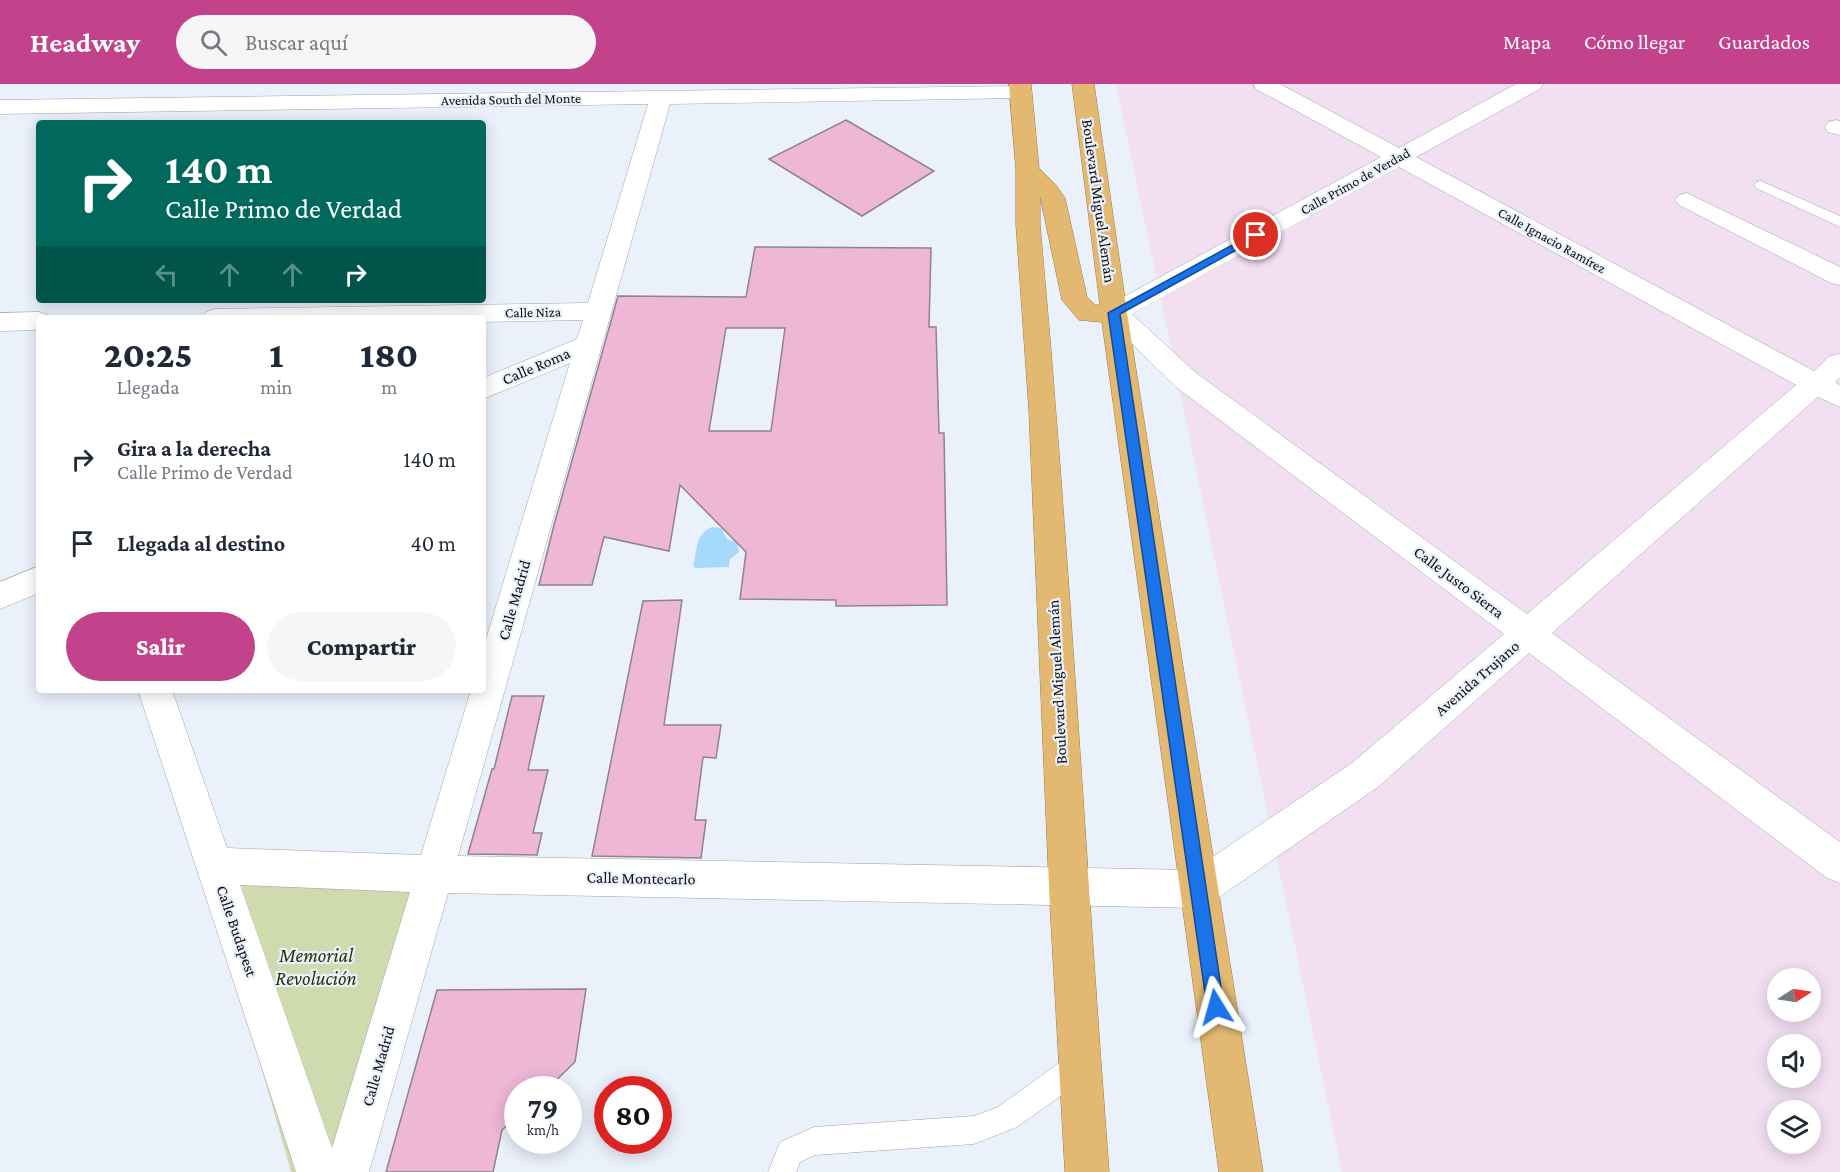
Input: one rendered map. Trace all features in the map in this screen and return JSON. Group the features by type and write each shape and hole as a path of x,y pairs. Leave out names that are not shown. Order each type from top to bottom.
{"highway":[{"name":"Boulevard Miguel Alemán","path":"1081,85 1241,1172"},
{"name":"Boulevard Miguel Alemán","path":"1021,88 1028,170 1028,224 1043,411 1068,887 1087,1172"},
{"path":"1028,170 1053,198 1075,300 1088,314 1114,313"}],"street":[{"path":"253,104 267,84"},
{"name":"Calle Ignacio Ramírez","path":"1264,84 1399,157 1832,381"},
{"name":"Calle Primo de Verdad","path":"1114,313 1532,84"},
{"name":"Avenida South del Monte","path":"0,107 661,97 1021,88"},
{"name":"Calle Madrid","path":"347,1172 661,97"},
{"path":"1687,200 1840,277"},
{"name":"Calle Niza","path":"379,315 598,311"},
{"name":"Calle Justo Sierra","path":"1114,313 1186,380 1840,865"},
{"path":"0,322 36,321"},
{"name":"Calle Roma","path":"486,388 589,344"},
{"name":"Avenida Trujano","path":"1198,889 1365,775 1528,633 1832,381"},
{"path":"0,596 36,580"},
{"name":"Calle Budapest","path":"156,693 318,1172"},
{"name":"Calle Montecarlo","path":"215,866 434,874 1068,887"},
{"path":"1068,887 1198,889"}],"lane":[{"path":"1761,185 1840,222"},
{"path":"782,1172 790,1152 814,1141 953,1133 990,1125 1007,1117 1080,1065"}],"shaded area":[{"path":"1116,84 1840,84 1840,1172 1342,1172"}],"green space":[{"name":"Memorial Revolución","path":"209,882 422,890 340,1172 291,1172"}],"water":[{"path":"712,527 721,528 727,539 737,543 739,552 730,559 729,567 695,568 693,566 699,540"}],"building":[{"path":"846,120 934,171 862,216 769,159"},
{"path":"755,247 931,248 929,327 936,327 939,433 944,433 947,605 836,606 836,600 740,599 746,552 680,485 669,551 604,537 592,585 539,585 618,296 746,297","holes":["726,328 785,328 771,431 709,431"]},
{"path":"682,600 664,725 721,725 716,758 703,757 695,820 706,820 701,858 592,856 643,601"},
{"path":"512,696 544,696 528,770 548,770 533,833 542,833 537,855 468,854 492,769 494,769"},
{"path":"586,989 575,1062 560,1076 504,1076 504,1128 493,1172 386,1172 437,990"}],"route":[{"path":"1216,1007 1114,313 1256,235"}]}
